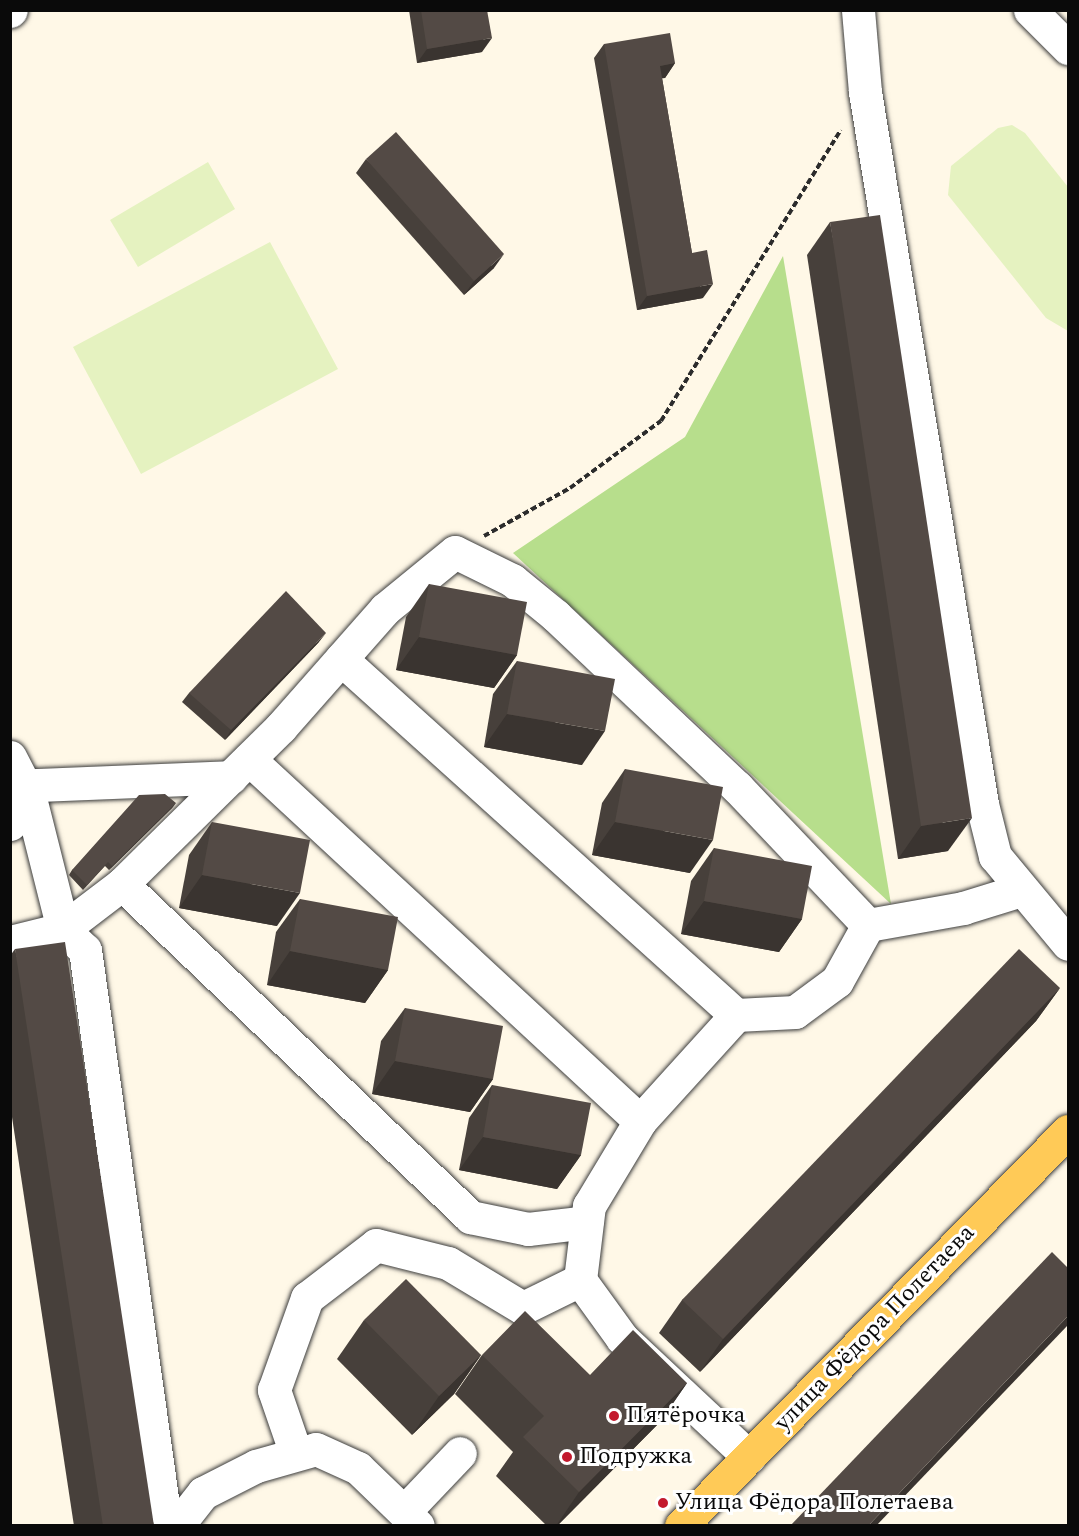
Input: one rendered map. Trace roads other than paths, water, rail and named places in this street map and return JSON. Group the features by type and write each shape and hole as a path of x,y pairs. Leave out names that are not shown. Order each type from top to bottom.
{"main road":[{"name":"улица Фёдора Полетаева","path":"681,1526 1068,1131"}],"lane":[{"path":"858,10 864,92 982,804 995,856 1068,944"},
{"path":"1030,10 1068,48"},
{"path":"10,942 63,929 122,884 240,768 386,609 455,552 512,580 556,616 737,787 868,925"},
{"path":"341,659 736,1015"},
{"path":"10,757 29,794 63,929 85,950 166,1526"},
{"path":"10,824 36,785 240,768 640,1121"},
{"path":"122,884 470,1217 528,1229 587,1222"},
{"path":"868,925 963,908 1021,890"},
{"path":"749,1456 622,1338 580,1281 589,1206 640,1121 736,1015 795,1012 837,981 868,925"},
{"path":"296,1454 274,1390 307,1298 376,1245 448,1263 523,1308 580,1281"},
{"path":"177,1526 203,1493 256,1466 316,1449 358,1468 411,1519 460,1453"}],"place":[{"name":"Пятёрочка","path":"614,1416"},
{"name":"Подружка","path":"567,1457"},
{"name":"Улица Фёдора Полетаева","path":"663,1503"}]}
